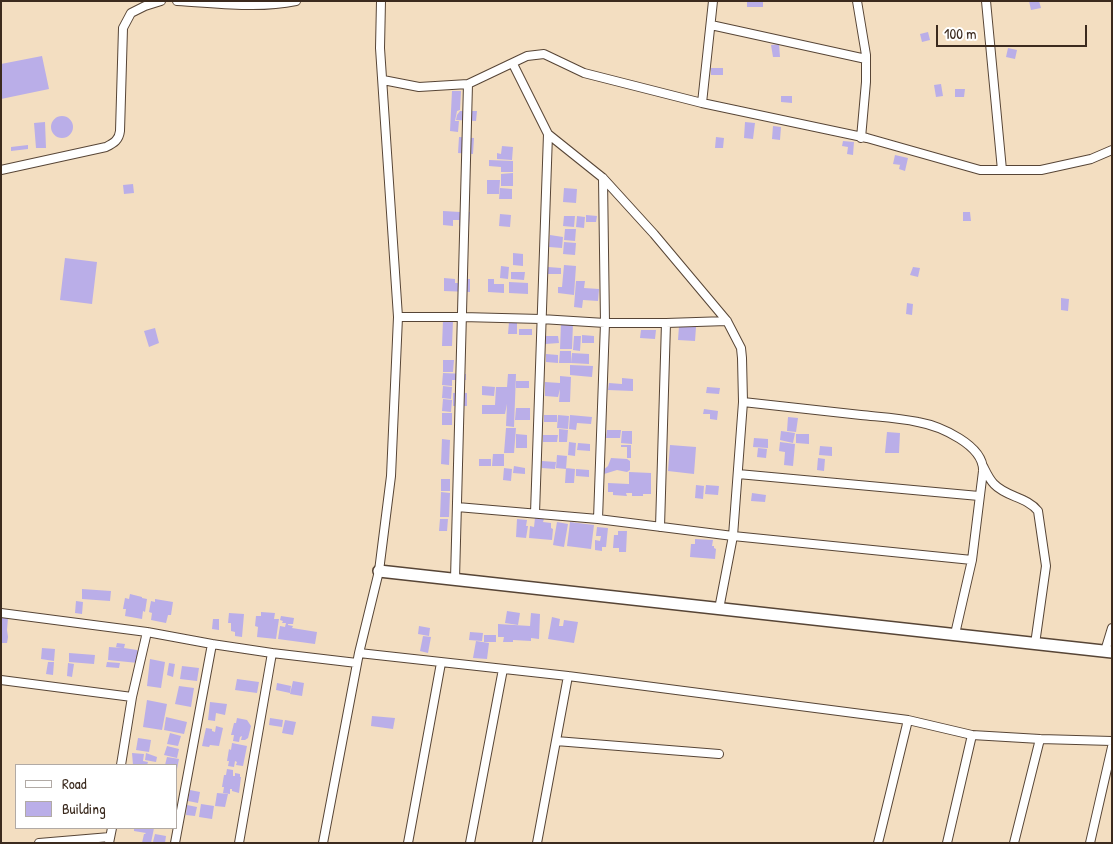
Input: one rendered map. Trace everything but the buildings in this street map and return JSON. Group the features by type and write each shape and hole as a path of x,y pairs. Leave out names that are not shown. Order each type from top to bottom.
{"street":[{"path":"1,170 106,147 116,141 120,131 123,28 131,13 161,1"},
{"path":"177,1 261,6 280,5 296,1"},
{"path":"323,843 359,653 379,571 390,476 398,317 380,48 381,1"},
{"path":"702,104 713,1"},
{"path":"857,1 866,60 861,138"},
{"path":"986,1 1002,170"},
{"path":"711,25 866,60"},
{"path":"383,80 419,87 468,84 528,56 544,54 584,73 702,104 861,138 980,170 1041,170 1091,159 1112,150"},
{"path":"513,64 548,134 603,178 654,234 727,321 741,348 743,402 733,536 719,609"},
{"path":"455,579 468,84"},
{"path":"535,513 548,134"},
{"path":"598,519 605,323 603,178"},
{"path":"398,317 541,319 605,323 727,321"},
{"path":"660,527 666,323"},
{"path":"743,402 918,422 949,432 975,451 996,486 1033,505 1038,511 1046,566 1035,644"},
{"path":"955,634 972,560 983,466"},
{"path":"738,474 979,496"},
{"path":"457,507 598,519 733,536 972,560"},
{"path":"379,571 1108,652 1112,628"},
{"path":"1,613 146,632 272,653 357,663"},
{"path":"121,764 132,698 146,632"},
{"path":"178,827 212,644"},
{"path":"239,843 272,653"},
{"path":"359,653 568,676 908,720 972,734 1040,739 1112,741"},
{"path":"408,843 441,663"},
{"path":"470,843 503,669"},
{"path":"537,843 568,676"},
{"path":"1,680 132,698"},
{"path":"878,843 908,720"},
{"path":"947,843 972,734"},
{"path":"1014,843 1040,739"},
{"path":"556,741 719,754"},
{"path":"1090,843 1112,747"},
{"path":"175,843 178,829"},
{"path":"40,843 110,840"}]}
